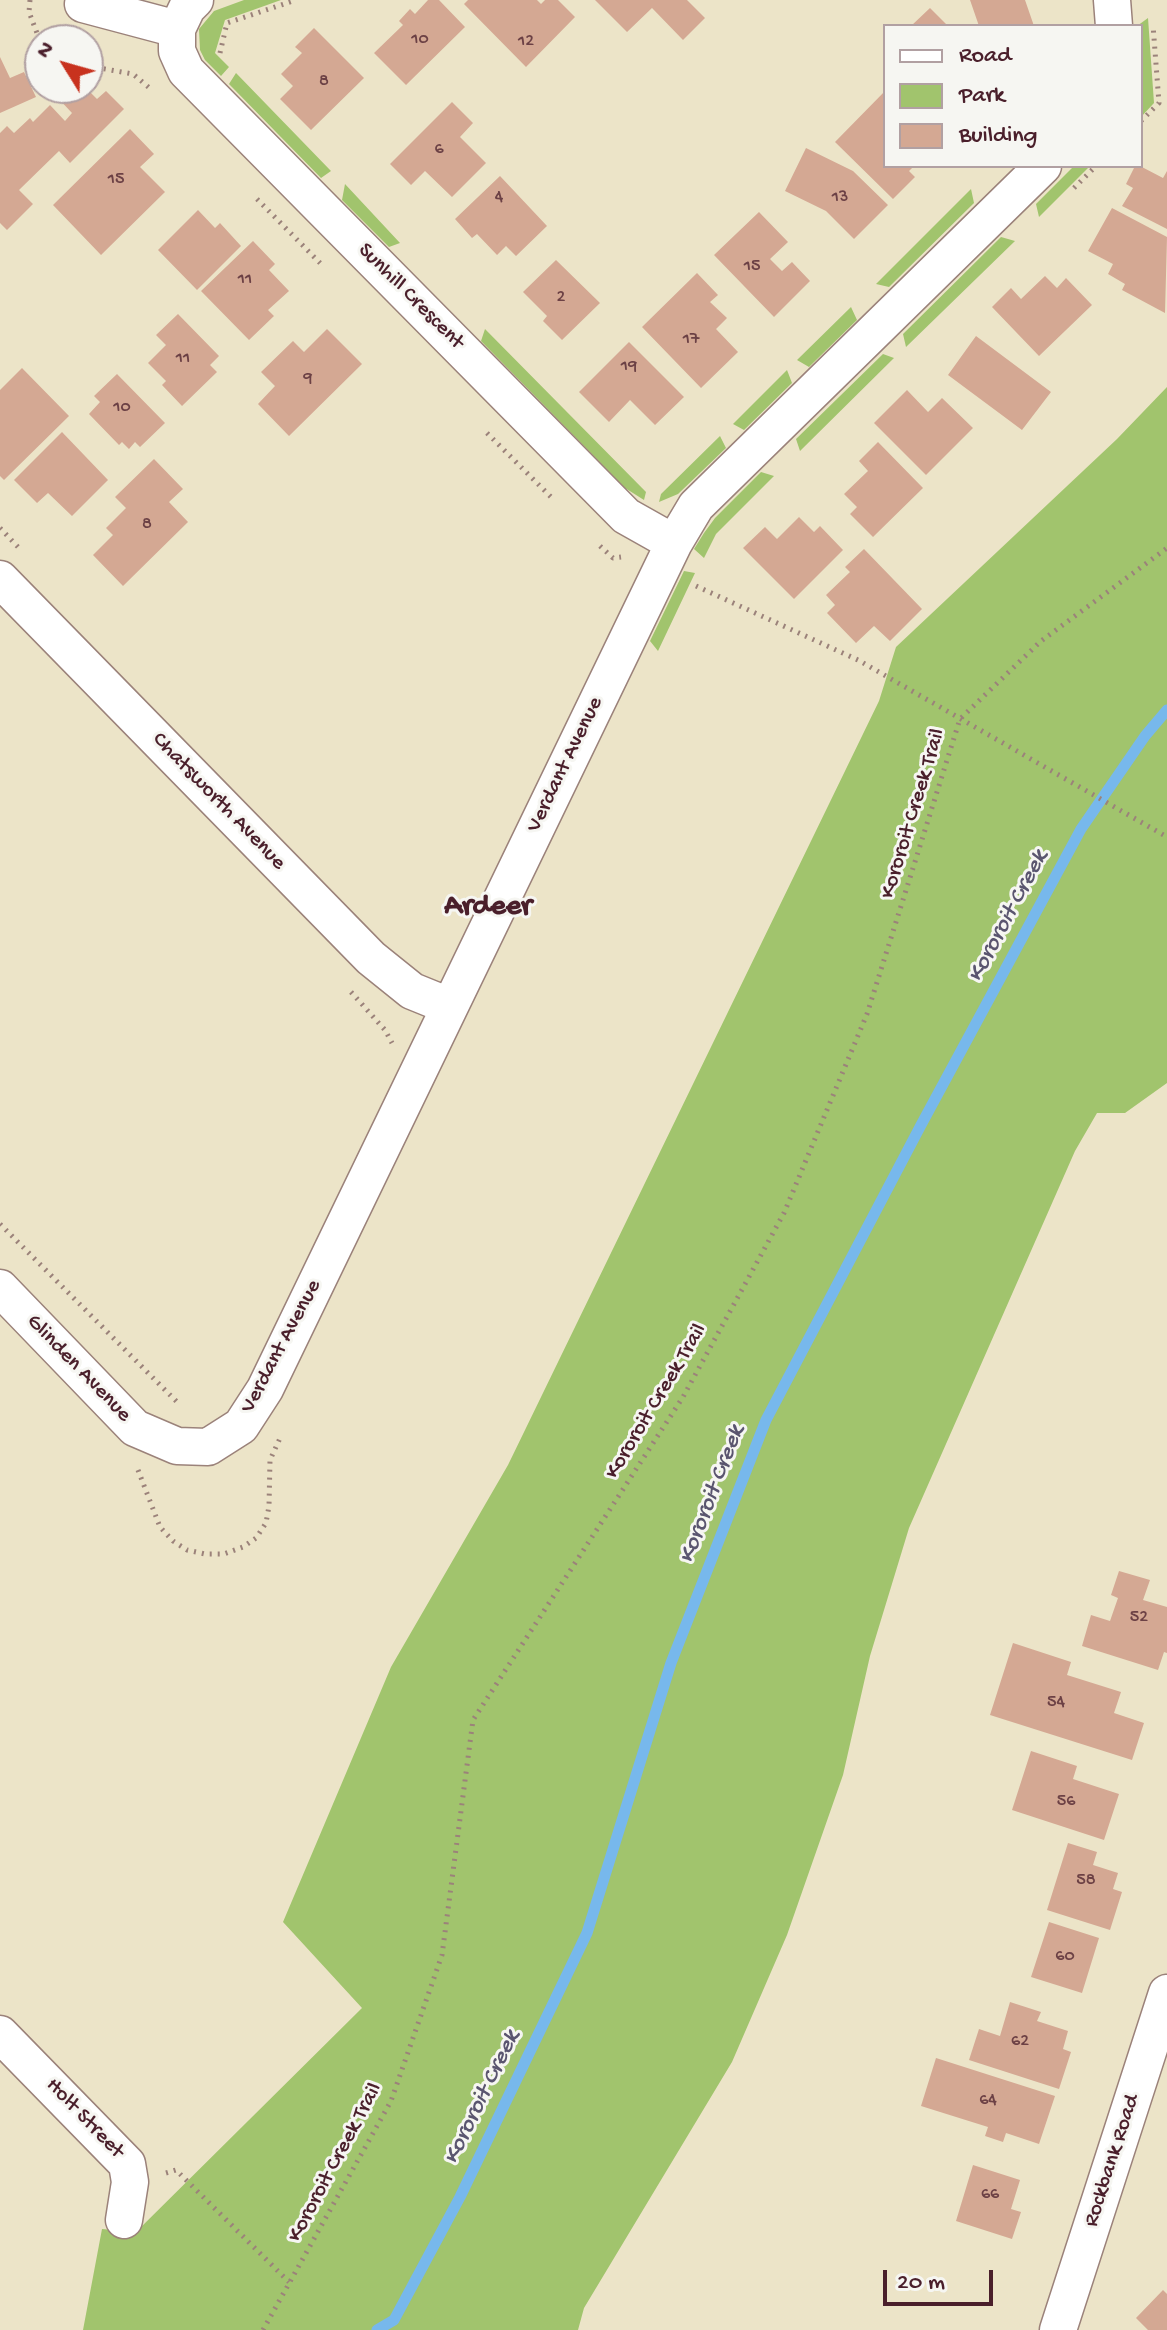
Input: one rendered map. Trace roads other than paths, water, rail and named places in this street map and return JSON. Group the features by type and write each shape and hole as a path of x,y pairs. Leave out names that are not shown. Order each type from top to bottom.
{"street":[{"path":"1112,0 1114,24"},
{"name":"Sunhill Crescent","path":"83,4 186,14 177,51 186,71 626,516 674,543"},
{"name":"Verdant Avenue","path":"208,1447 241,1426 265,1389 674,543 696,506 1041,168"},
{"name":"Chatsworth Avenue","path":"0,579 371,958 412,991 449,1006"},
{"name":"Glinden Avenue","path":"0,1288 135,1428 177,1446 208,1447"},
{"name":"Rockbank Road","path":"1058,2330 1167,1993"},
{"name":"Holt Street","path":"0,2034 127,2164 130,2182 124,2220"}],"waterway":[{"name":"Kororoit Creek","path":"377,2330 394,2320 460,2197 587,1933 671,1663 766,1420 1081,829 1145,736 1167,710"}],"district":[{"name":"Ardeer","path":"488,908"}]}
